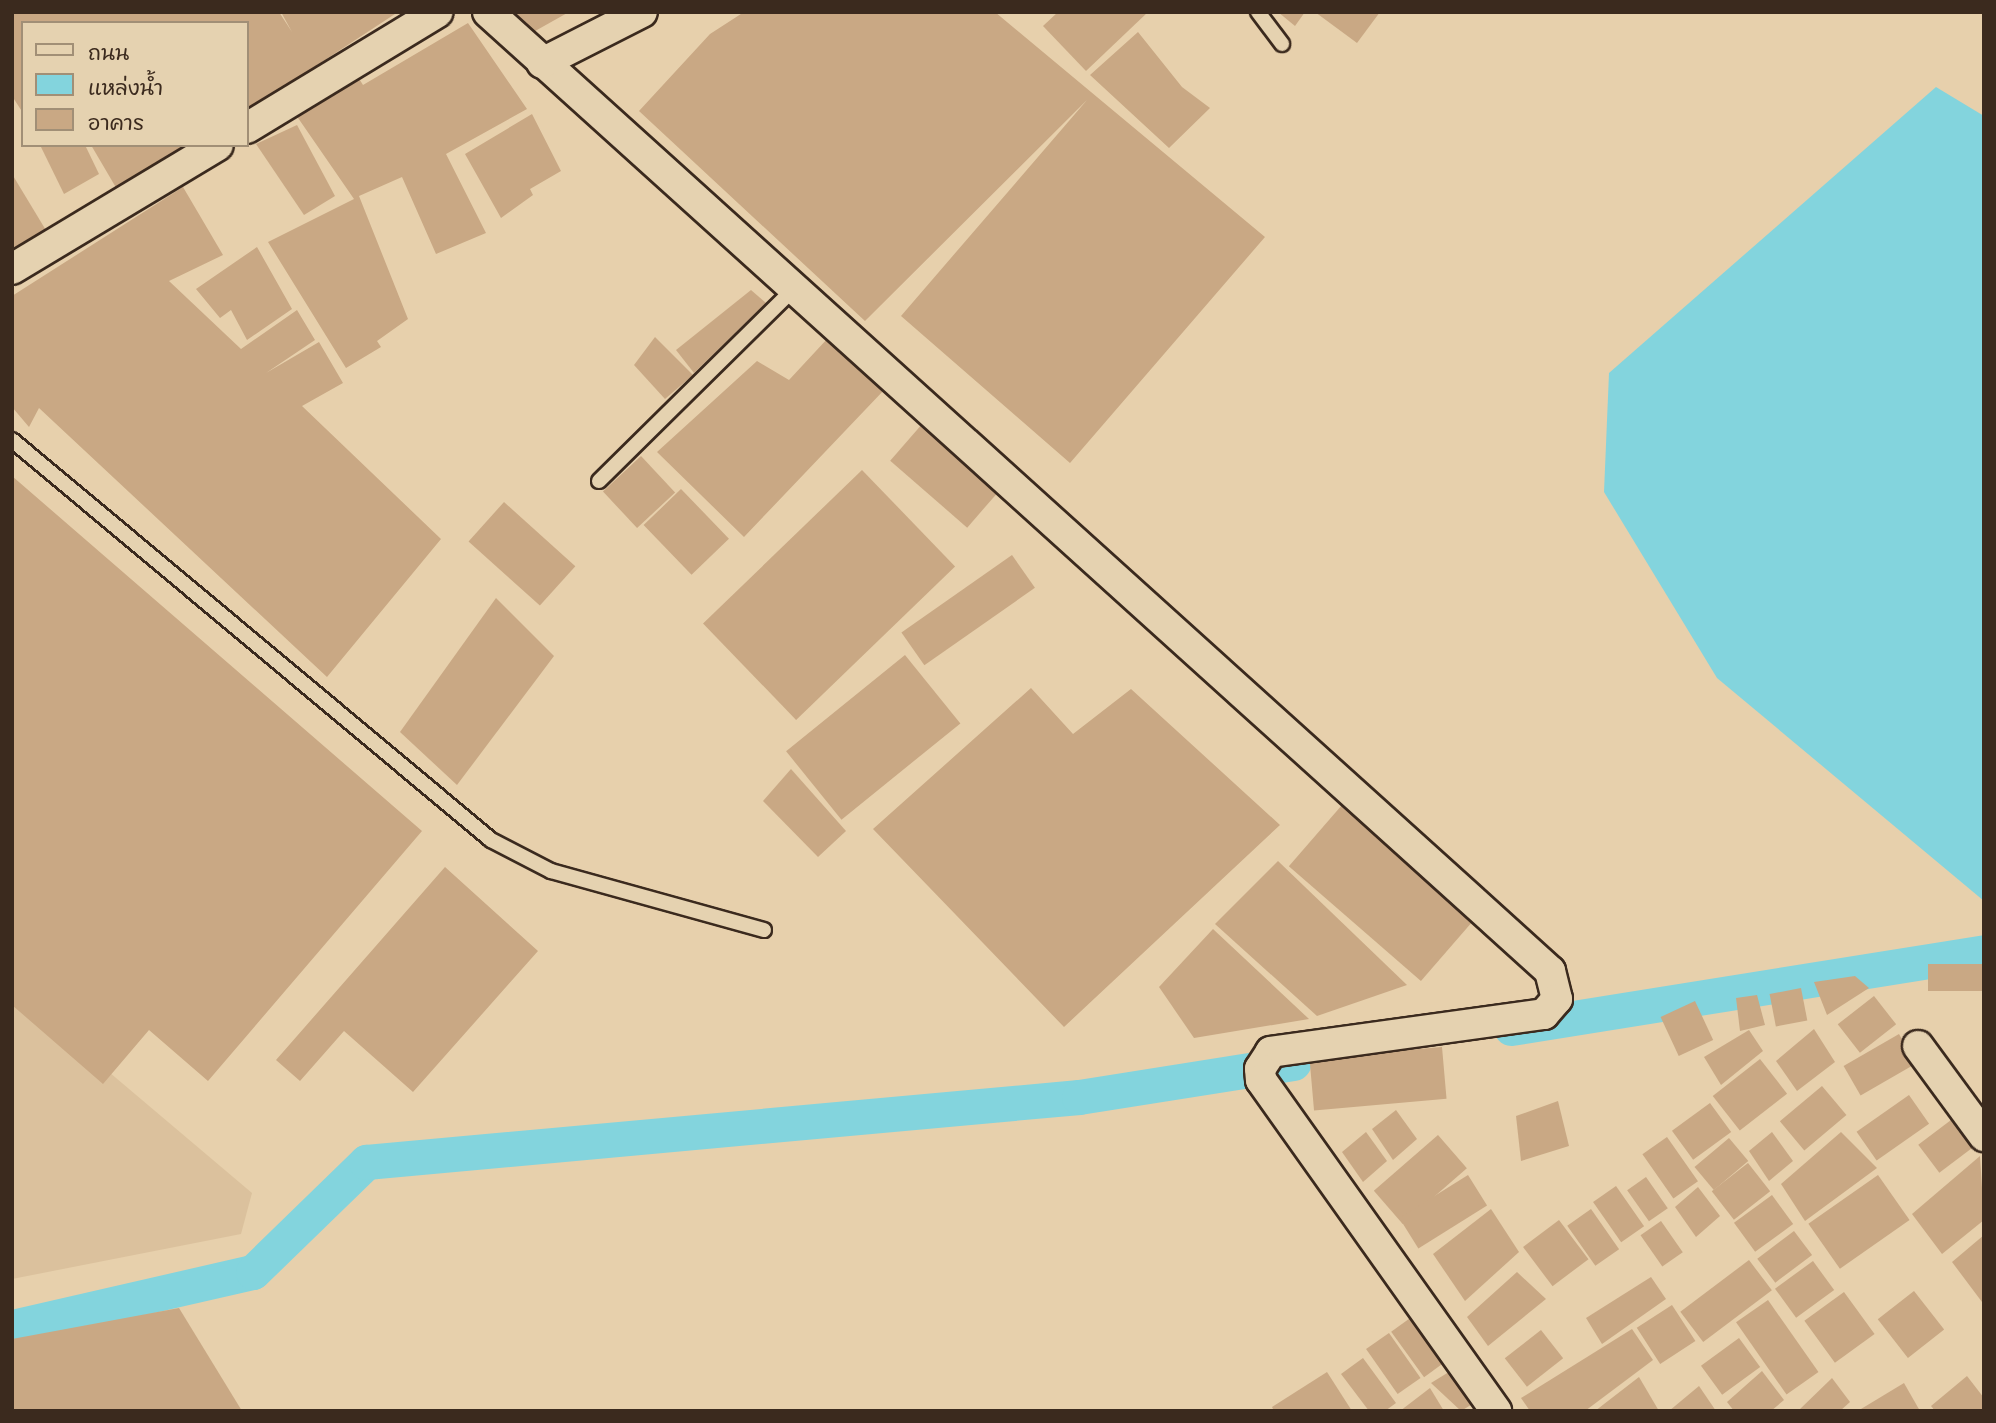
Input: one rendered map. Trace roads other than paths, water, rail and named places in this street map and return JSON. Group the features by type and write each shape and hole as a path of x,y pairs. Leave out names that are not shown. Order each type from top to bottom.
{"street":[{"path":"248,127 438,12"},
{"path":"488,12 1550,971 1557,999 1544,1014 1271,1052 1260,1069 1261,1080 1496,1411"},
{"path":"542,63 642,12"},
{"path":"12,269 215,147"},
{"path":"1918,1046 1984,1136"}],"lane":[{"path":"1258,12 1282,44"},
{"path":"599,481 793,290"},
{"path":"12,440 491,839 551,871 764,930"}],"water":[{"path":"1936,87 1984,116 1984,901 1717,678 1604,492 1609,373"}],"waterway":[{"path":"1511,1028 1984,952"},
{"path":"12,1327 253,1272 366,1162 1079,1097 1293,1063"}]}
